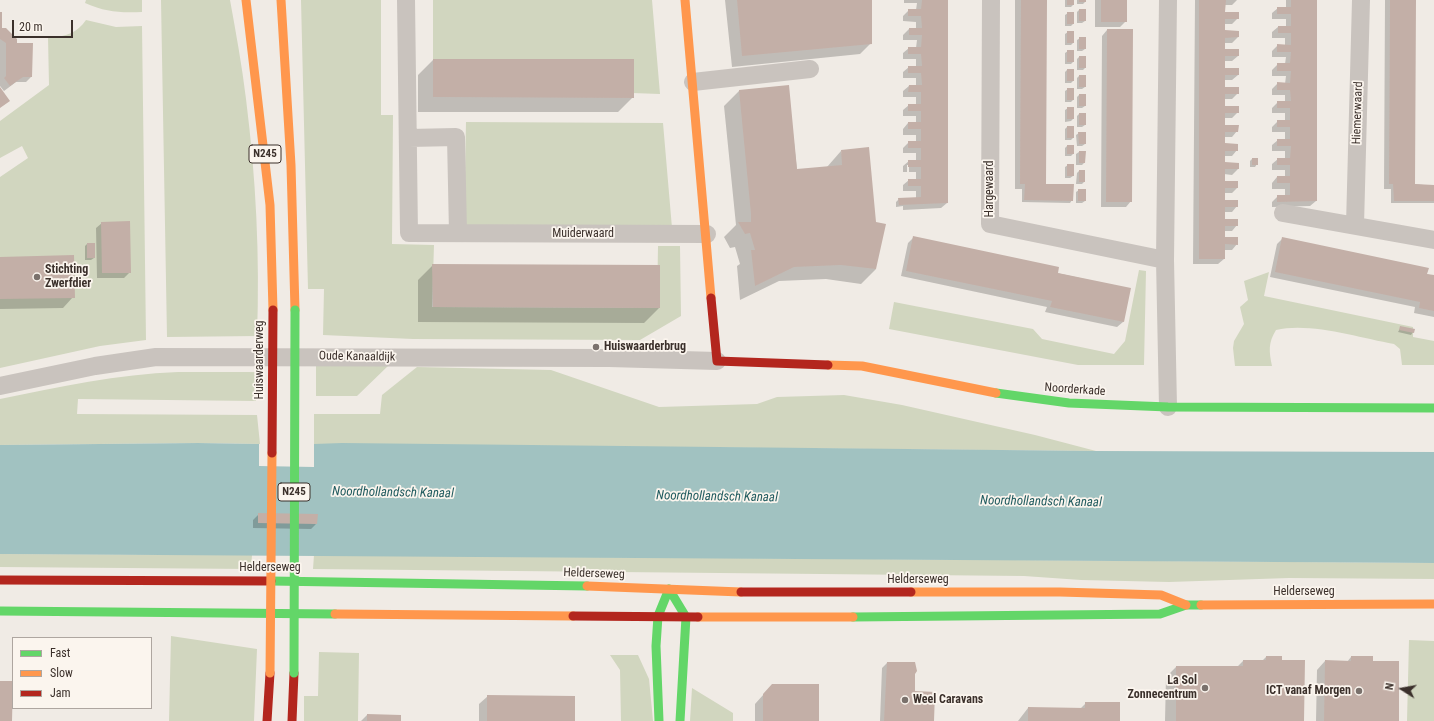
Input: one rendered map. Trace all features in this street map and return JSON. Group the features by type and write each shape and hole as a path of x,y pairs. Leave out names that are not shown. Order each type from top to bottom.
{"main road":[{"name":"Huiswaarderweg","path":"246,0 270,205 273,310 270,673 267,721"},
{"name":"N245","path":"282,0 291,165 295,310 294,673 292,721"},
{"path":"685,0 707,234 717,361"},
{"name":"Noorderkade","path":"717,361 862,366 1034,400 1069,403 1168,407 1434,408"},
{"name":"Helderseweg","path":"0,580 356,581 669,589 725,592 1052,592 1161,595 1186,605"},
{"path":"659,721 656,646 658,616 669,589"},
{"path":"669,589 686,617 680,721"},
{"name":"Helderseweg","path":"0,612 877,617 1160,614 1186,605 1434,604"}],"street":[{"name":"Muiderwaard","path":"406,0 409,138 409,233 707,234"},
{"name":"Hargewaard","path":"991,0 990,224 1165,260"},
{"path":"1168,0 1165,260 1168,407"},
{"name":"Hiemerwaard","path":"1355,225 1361,0"},
{"path":"693,82 810,69"},
{"path":"409,138 456,137 458,233"},
{"path":"1283,213 1434,240"},
{"name":"Oude Kanaaldijk","path":"0,386 87,367 156,357 602,358 717,361"}],"green space":[{"path":"86,0 142,0 142,12 119,12 106,10 85,3"},
{"path":"161,0 230,0 239,50 252,158 258,277 257,336 167,337"},
{"path":"301,0 381,0 381,115 393,115 392,244 434,245 432,307 657,308 658,246 680,246 681,316 640,340 413,339 323,335 324,289 308,289"},
{"path":"433,0 652,0 660,94 632,93 632,60 433,59"},
{"path":"86,20 116,27 142,26 146,340 100,346 0,368 0,177 28,158 22,146 0,158 0,121 49,85 48,37 59,37 70,34 79,28"},
{"path":"466,122 663,123 672,228 464,227"},
{"path":"1139,270 1146,271 1144,365 1078,365 889,329 894,302 1033,329 1042,339 1114,354 1125,341"},
{"path":"1269,272 1264,296 1413,327 1413,337 1434,341 1434,365 1402,365 1400,349 1394,344 1319,329 1290,328 1276,330 1270,347 1272,366 1235,366 1233,348 1234,341 1244,324 1240,307 1248,300 1244,281"},
{"path":"316,366 388,366 357,396 316,396"},
{"path":"417,367 551,370 659,407 757,404 777,397 844,395 902,405 1035,435 1096,451 314,444 314,414 380,414 382,395"},
{"path":"178,372 256,372 256,401 78,399 77,414 257,415 260,444 198,443 0,445 0,399 111,378"},
{"path":"0,554 252,555 251,569 0,567"},
{"path":"314,555 1434,563 1434,579 1289,578 1169,582 1081,580 1024,576 313,569"},
{"path":"171,636 257,649 254,721 169,721"},
{"path":"1409,640 1434,641 1434,721 1407,721"},
{"path":"319,652 359,653 358,721 304,721 304,696 318,696"},
{"path":"610,655 638,655 649,679 653,721 621,721 620,670"},
{"path":"692,688 733,713 733,721 690,721"}],"water":[{"name":"Noordhollandsch Kanaal","path":"198,443 259,444 259,466 314,467 314,444 342,443 1096,451 1434,452 1434,563 0,554 0,445"}],"building":[{"path":"737,0 872,0 872,44 742,56"},
{"path":"922,0 948,0 948,203 899,205 898,198 921,197 921,186 908,186 908,179 921,179 921,167 908,167 908,160 921,160 921,148 908,148 908,141 921,141 921,129 908,129 908,122 921,122 921,111 908,111 908,104 921,104 921,92 908,92 909,85 922,85 921,73 908,73 908,66 922,66 921,54 908,54 908,47 921,47 922,35 909,35 909,28 922,28 921,16 908,16 908,9 921,9"},
{"path":"1021,0 1047,0 1046,184 1074,184 1073,201 1024,200 1025,184 1020,184"},
{"path":"1067,0 1074,0 1074,5 1067,5"},
{"path":"1079,0 1086,0 1086,2 1079,2"},
{"path":"1101,0 1127,0 1127,22 1101,22"},
{"path":"1199,0 1226,0 1225,12 1239,12 1239,19 1225,19 1225,30 1239,31 1239,37 1225,38 1225,49 1239,49 1239,56 1225,56 1225,68 1239,68 1239,75 1225,75 1225,87 1239,87 1239,94 1225,94 1225,106 1239,106 1239,113 1225,113 1225,125 1239,125 1238,132 1225,132 1225,143 1238,144 1238,151 1225,151 1225,162 1239,163 1239,169 1225,169 1225,181 1238,181 1238,188 1225,188 1225,200 1238,200 1238,207 1225,207 1225,219 1238,219 1238,226 1225,226 1225,237 1238,237 1238,245 1225,244 1225,259 1199,259"},
{"path":"1291,0 1317,0 1317,201 1277,202 1277,195 1290,195 1290,183 1277,183 1277,176 1290,176 1290,165 1277,165 1277,158 1290,158 1291,146 1277,146 1277,139 1290,139 1290,127 1277,127 1277,120 1290,120 1290,108 1277,108 1277,101 1291,101 1290,90 1277,90 1277,82 1290,83 1291,71 1277,71 1277,63 1290,63 1291,52 1277,52 1277,44 1291,45 1291,33 1278,33 1278,26 1291,26 1291,14 1277,14 1277,7 1291,7"},
{"path":"1390,0 1416,0 1415,184 1434,185 1434,201 1394,201 1393,184 1389,184"},
{"path":"1079,9 1086,9 1086,21 1079,21"},
{"path":"0,12 2,12 2,28 6,28 17,39 17,43 33,43 32,77 23,77 10,86 4,78 6,76 6,43 0,39"},
{"path":"1067,12 1074,12 1074,24 1067,24"},
{"path":"1107,29 1133,29 1132,202 1106,202"},
{"path":"1067,31 1074,31 1074,43 1067,43"},
{"path":"1079,37 1086,37 1086,49 1079,49"},
{"path":"1067,50 1074,50 1074,62 1067,62"},
{"path":"1079,56 1086,56 1086,68 1079,68"},
{"path":"433,59 634,59 634,98 433,97"},
{"path":"1067,69 1074,69 1074,81 1067,81"},
{"path":"1079,75 1086,75 1086,87 1079,87"},
{"path":"789,85 797,169 842,165 841,150 869,147 876,222 886,224 876,269 841,265 794,267 755,286 751,250 755,250 750,233 745,234 738,222 751,222 739,90"},
{"path":"0,87 10,101 0,108"},
{"path":"1067,88 1074,88 1074,100 1067,100"},
{"path":"1079,94 1086,94 1086,106 1079,106"},
{"path":"1067,107 1074,107 1074,119 1067,119"},
{"path":"1079,113 1086,113 1086,125 1079,125"},
{"path":"1067,126 1074,126 1074,138 1067,138"},
{"path":"1078,132 1086,132 1086,144 1079,144"},
{"path":"1067,145 1074,145 1074,154 1067,154"},
{"path":"1079,151 1086,151 1085,163 1079,163"},
{"path":"1252,158 1258,158 1258,165 1252,165"},
{"path":"1067,164 1074,164 1074,176 1067,176"},
{"path":"1079,170 1085,170 1085,182 1079,182"},
{"path":"1078,189 1086,189 1086,201 1078,201"},
{"path":"130,221 131,273 102,273 101,222"},
{"path":"913,236 1059,267 1058,273 1131,288 1124,322 1050,307 1052,301 906,271"},
{"path":"1282,237 1429,268 1427,274 1434,275 1434,311 1419,308 1420,302 1275,272"},
{"path":"87,243 95,243 95,258 87,258"},
{"name":"Stichting Zwerfdier","path":"74,255 75,298 0,299 0,257"},
{"path":"432,264 660,265 660,308 433,307"},
{"path":"1400,326 1415,329 1414,333 1399,330"},
{"path":"258,513 318,514 317,524 258,523"},
{"path":"1266,656 1282,656 1282,660 1305,660 1304,721 1176,721 1176,666 1243,666 1243,660 1266,660"},
{"path":"1351,656 1373,656 1373,661 1399,661 1399,721 1324,721 1325,660 1351,661"},
{"path":"887,662 915,662 917,671 915,674 915,691 935,692 934,721 884,721"},
{"path":"0,681 12,681 12,721 0,721"},
{"path":"772,684 819,684 819,721 763,721 763,694"},
{"path":"487,695 575,696 575,721 487,721"},
{"path":"1085,702 1120,702 1120,721 1028,721 1028,707 1085,708"},
{"path":"367,714 401,715 401,721 367,721"}],"traffic: fast":[{"path":"294,673 295,310"},
{"path":"996,393 1069,403 1168,407 1434,408"},
{"path":"271,581 587,586"},
{"path":"669,589 686,617 680,721"},
{"path":"659,721 656,646 658,616 669,589"},
{"path":"853,617 1160,614 1186,605 1201,605"},
{"path":"0,611 335,614"}],"traffic: slow":[{"path":"246,0 270,205 273,310"},
{"path":"281,0 291,165 295,310"},
{"path":"685,0 711,298"},
{"path":"828,365 862,366 996,393"},
{"path":"270,673 272,453"},
{"path":"587,586 741,592"},
{"path":"911,592 1060,592 1161,595 1186,605"},
{"path":"1201,605 1434,604"},
{"path":"335,614 573,616"},
{"path":"698,617 853,617"}],"traffic: jam":[{"path":"711,298 717,361 828,365"},
{"path":"272,453 273,310"},
{"path":"0,580 271,581"},
{"path":"741,592 911,592"},
{"path":"573,616 698,617"},
{"path":"267,721 270,673"},
{"path":"292,721 294,673"}],"place":[{"name":"Stichting Zwerfdier","path":"37,277"},
{"name":"Huiswaarderbrug","path":"596,347"},
{"name":"La Sol Zonnecentrum","path":"1205,688"},
{"name":"ICT vanaf Morgen","path":"1359,691"},
{"name":"Weel Caravans","path":"905,700"}]}
